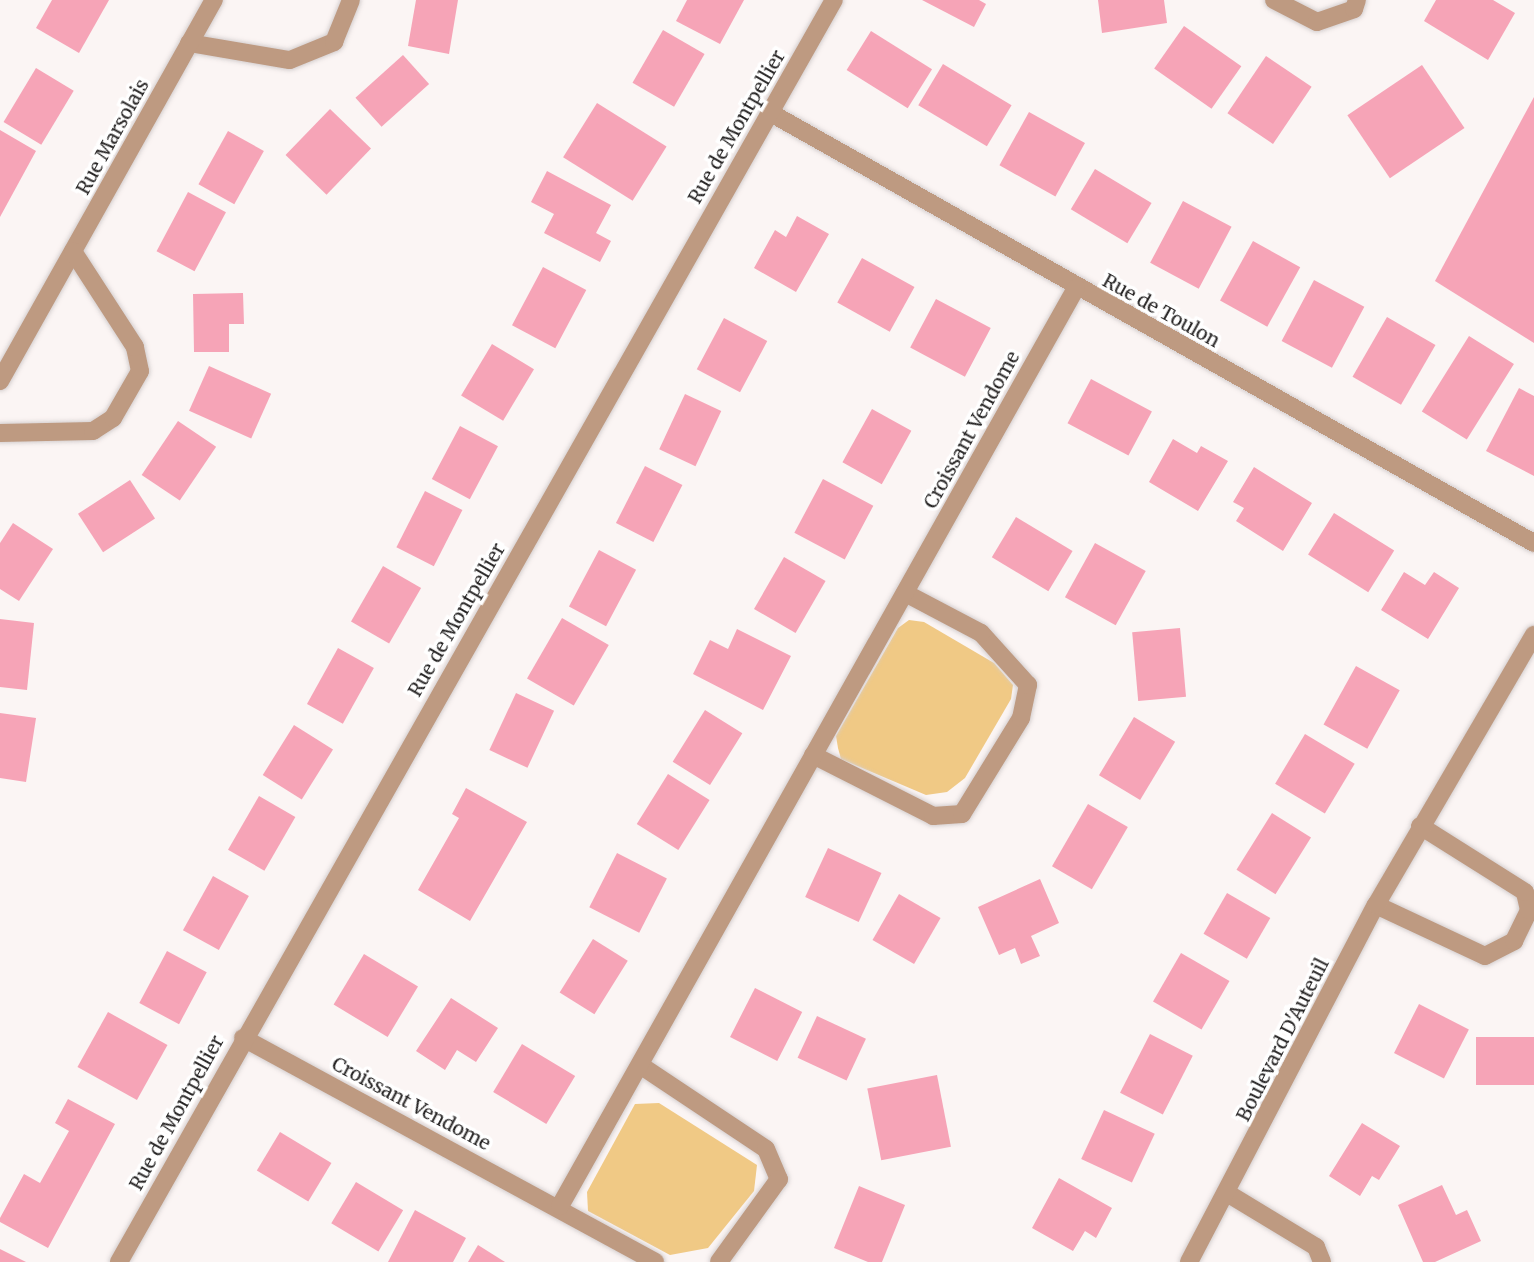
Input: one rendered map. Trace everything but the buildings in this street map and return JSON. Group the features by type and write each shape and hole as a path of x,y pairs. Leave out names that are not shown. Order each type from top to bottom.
{"street":[{"name":"Rue Marsolais","path":"0,380 214,0"},
{"path":"190,43 290,60 334,42 352,0"},
{"name":"Rue de Montpellier","path":"119,1262 243,1038 834,0"},
{"path":"1274,0 1317,22 1354,9 1357,0"},
{"name":"Rue de Toulon","path":"769,112 1076,288 1534,543"},
{"path":"0,433 93,431 113,418 140,371 135,347 73,251"},
{"name":"Croissant Vendome","path":"560,1206 1076,288"},
{"path":"813,755 933,816 962,814 1021,718 1028,685 981,633 905,593"},
{"name":"Boulevard D'Auteuil","path":"1189,1262 1376,905 1534,635"},
{"path":"1376,905 1485,956 1514,942 1530,910 1525,892 1420,826"},
{"name":"Croissant Vendome","path":"243,1038 560,1206 655,1262"},
{"path":"640,1065 766,1149 779,1179 719,1262"},
{"path":"1227,1193 1317,1247 1322,1262"}],"shaded area":[{"path":"909,620 924,622 994,663 1013,685 1011,699 965,778 947,792 926,795 841,759 838,748 836,736 898,628"},
{"path":"659,1103 757,1165 754,1191 708,1248 670,1255 588,1211 587,1192 635,1104"}]}
